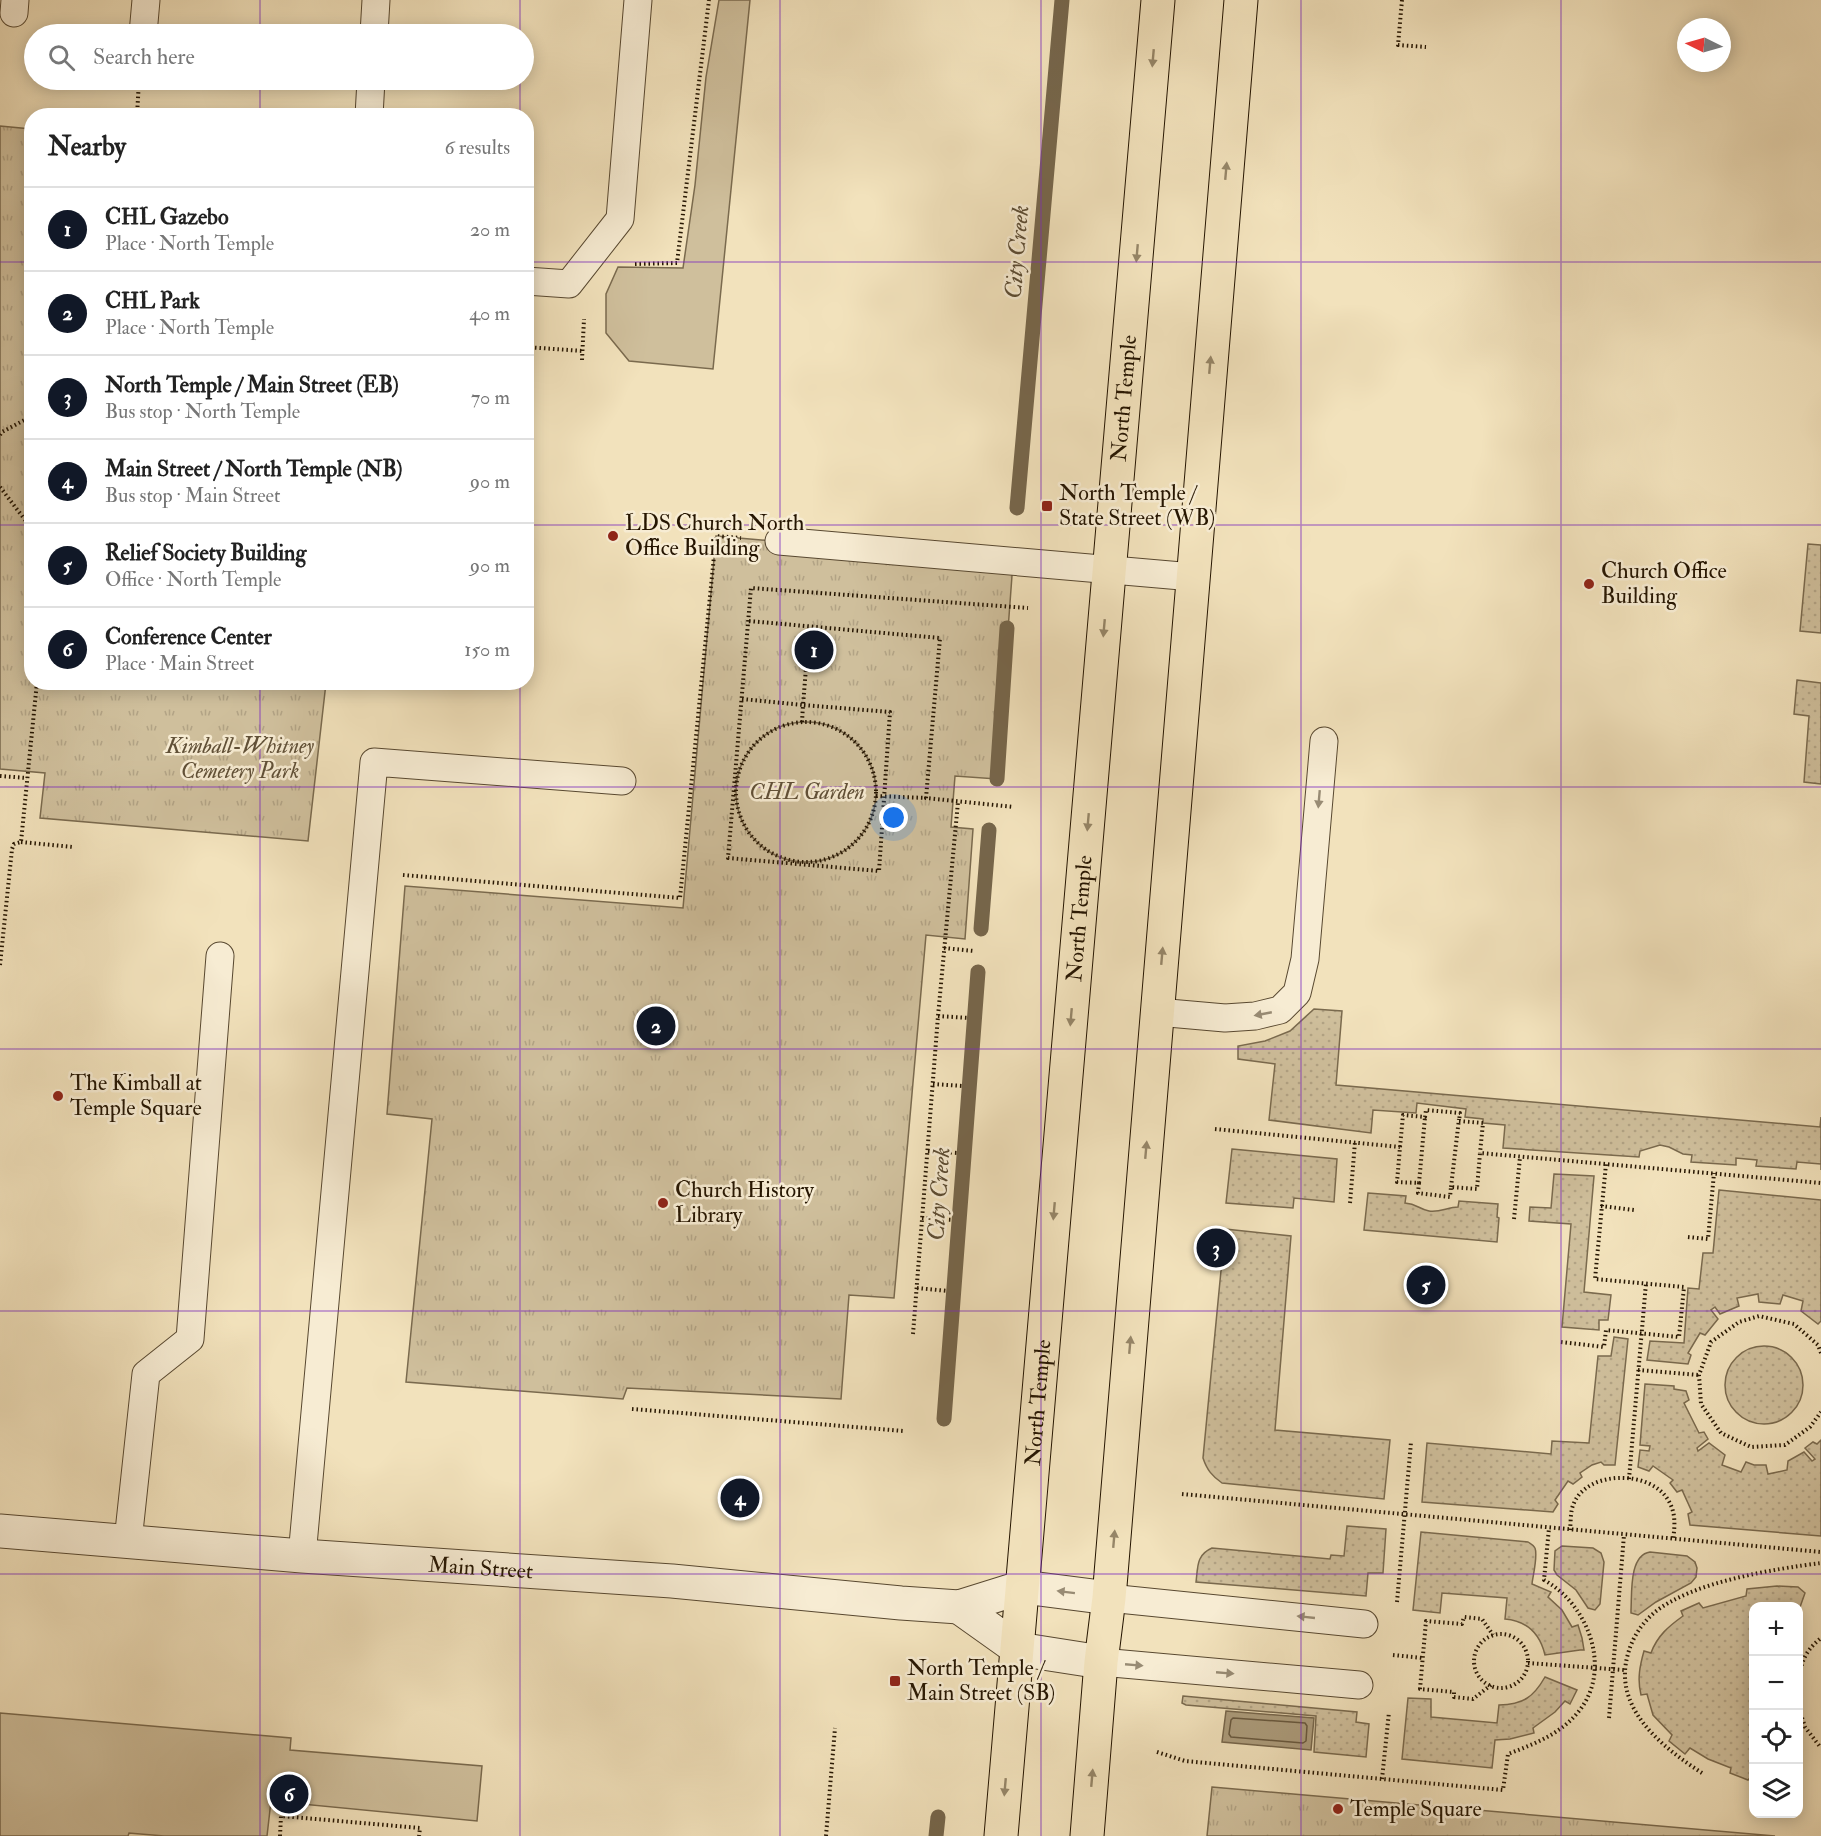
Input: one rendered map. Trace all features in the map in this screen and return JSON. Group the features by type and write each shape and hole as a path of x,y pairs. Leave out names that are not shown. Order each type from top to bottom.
{"main road":[{"name":"North Temple","path":"1001,1836 1158,0"},
{"path":"1087,1836 1101,1662 1109,1598 1241,0"}],"street":[{"name":"Main Street","path":"0,1531 302,1556 672,1581 959,1607 1023,1587 1109,1598"},
{"path":"959,1607 1018,1649 1101,1662"}],"lane":[{"path":"144,24 146,0"},
{"path":"375,24 376,0"},
{"path":"534,282 569,284 620,219 638,0"},
{"path":"369,108 370,90"},
{"path":"779,542 1193,577"},
{"path":"1157,1012 1225,1017 1255,1016 1280,1010 1297,993 1305,959 1324,741"},
{"path":"302,1556 374,762 621,781"},
{"path":"128,1541 146,1374 190,1339 220,956"},
{"path":"1109,1598 1364,1624"},
{"path":"1101,1662 1359,1685"}],"path":[{"path":"1402,0 1398,45 1426,47"},
{"path":"137,108 138,90"},
{"path":"534,348 583,351"},
{"path":"0,435 24,420"},
{"path":"0,487 24,518"},
{"path":"396,875 680,898 716,536 779,542"},
{"path":"742,699 890,712 879,871 728,858 751,588 1028,608"},
{"path":"749,621 940,638 926,798"},
{"path":"802,722 806,668"},
{"path":"21,842 36,690"},
{"path":"818,723 836,728 857,743 872,766 876,804 868,826 850,847 822,861 799,863 779,857 755,840 742,820 735,789 743,761 756,743 773,730 787,724 818,723"},
{"path":"0,776 27,778"},
{"path":"876,796 926,798 1014,807"},
{"path":"914,1334 957,802"},
{"path":"0,965 14,844 21,842 73,847"},
{"path":"944,948 974,951"},
{"path":"938,1016 969,1018"},
{"path":"933,1084 963,1086"},
{"path":"1426,1110 1460,1113 1450,1197 1418,1193 1425,1117 1426,1110"},
{"path":"1419,1183 1397,1182 1400,1147 1403,1115 1425,1117"},
{"path":"1451,1187 1477,1190 1483,1123 1459,1121"},
{"path":"1215,1129 1400,1147"},
{"path":"1350,1203 1355,1142"},
{"path":"928,1151 958,1153"},
{"path":"1480,1153 1821,1183"},
{"path":"1514,1219 1520,1156"},
{"path":"1561,1342 1604,1347 1606,1330 1678,1337 1684,1287 1595,1280 1606,1164"},
{"path":"1688,1237 1708,1239 1714,1173"},
{"path":"1601,1206 1634,1210"},
{"path":"922,1218 953,1220"},
{"path":"1629,1479 1646,1283"},
{"path":"917,1288 948,1291"},
{"path":"1821,1353 1818,1345 1794,1324 1759,1316 1739,1322 1712,1342 1699,1375 1701,1404 1721,1433 1751,1447 1785,1445 1810,1427 1821,1412"},
{"path":"1638,1370 1699,1375"},
{"path":"632,1409 904,1431"},
{"path":"1397,1608 1411,1442"},
{"path":"1570,1530 1573,1503 1587,1487 1608,1479 1629,1479 1648,1483 1658,1488 1667,1497 1674,1515 1673,1540"},
{"path":"1182,1494 1821,1552"},
{"path":"1157,1752 1185,1761 1503,1790 1508,1754 1547,1738 1563,1727 1579,1711 1589,1695 1595,1668 1594,1649 1580,1614 1558,1587 1544,1580 1549,1528"},
{"path":"1609,1718 1624,1535"},
{"path":"1702,1773 1665,1747 1634,1710 1625,1684 1624,1670 1630,1646 1636,1634 1655,1612 1676,1600 1717,1584 1749,1575 1821,1563"},
{"path":"1491,1685 1473,1699 1454,1697 1455,1692 1420,1689 1426,1621 1462,1624 1464,1617 1482,1619 1493,1635"},
{"path":"1504,1634 1520,1641 1525,1648 1528,1663 1520,1681 1502,1688 1485,1682 1478,1675 1474,1667 1474,1657 1481,1642 1493,1635 1504,1634"},
{"path":"1803,1660 1805,1654 1821,1638"},
{"path":"1392,1665 1393,1655 1423,1658"},
{"path":"1528,1663 1624,1670"},
{"path":"1382,1779 1389,1708"},
{"path":"1800,1710 1805,1727 1821,1748"},
{"path":"826,1836 835,1728"},
{"path":"280,1836 281,1816 420,1828 419,1836"}],"green space":[{"path":"719,0 750,0 713,369 629,361 606,333 606,294 618,267 683,268 695,185 706,77"},
{"name":"Kimball-Whitney Cemetery Park","path":"0,126 24,128 24,690 325,690 308,841 40,818 45,773 0,769"},
{"name":"Church History Library","path":"716,536 1013,562 997,779 955,776 951,827 973,829 965,939 926,935 894,1298 849,1295 841,1399 627,1388 623,1399 406,1382 432,1119 387,1114 405,886 683,908"},
{"path":"1808,544 1821,545 1821,633 1800,631"},
{"path":"1797,680 1821,683 1821,784 1804,782 1809,716 1794,714"},
{"name":"CHL Garden","path":"806,722 833,727 856,742 871,765 876,792 871,819 856,842 833,857 806,862 779,857 756,842 741,819 736,792 741,765 756,742 779,727"},
{"path":"1314,1009 1342,1011 1336,1085 1820,1127 1821,1117 1821,1164 1797,1162 1796,1169 1756,1166 1757,1160 1736,1158 1736,1165 1691,1162 1692,1155 1660,1145 1640,1151 1639,1157 1503,1148 1505,1125 1483,1123 1483,1119 1465,1117 1466,1109 1417,1103 1416,1113 1373,1110 1371,1133 1269,1120 1275,1064 1238,1059 1238,1046 1265,1041 1290,1031"},
{"path":"1232,1149 1337,1159 1334,1202 1294,1198 1293,1208 1226,1203"},
{"path":"1554,1174 1594,1176 1584,1292 1611,1295 1608,1320 1599,1320 1599,1330 1562,1327 1571,1224 1529,1221 1530,1207 1551,1208"},
{"path":"1719,1190 1821,1200 1821,1321 1818,1324 1801,1311 1803,1301 1783,1295 1780,1304 1759,1302 1758,1294 1737,1298 1739,1306 1720,1314 1715,1307 1711,1310 1718,1319 1705,1335 1700,1333 1688,1353 1691,1355 1688,1364 1647,1360 1650,1341 1684,1343 1688,1288 1699,1289 1703,1253 1713,1253"},
{"path":"1368,1193 1406,1196 1405,1203 1433,1211 1458,1207 1459,1201 1498,1204 1497,1242 1364,1230"},
{"path":"1225,1229 1291,1236 1275,1430 1390,1440 1384,1499 1222,1483 1208,1469 1203,1458"},
{"path":"1614,1337 1628,1339 1615,1465 1604,1465 1601,1462 1592,1465 1580,1473 1582,1477 1573,1484 1568,1481 1555,1500 1558,1504 1553,1512 1422,1502 1427,1443 1551,1454 1552,1441 1589,1443 1598,1356 1611,1356"},
{"path":"1764,1346 1779,1349 1792,1357 1800,1370 1803,1385 1800,1400 1792,1413 1779,1421 1764,1424 1749,1421 1736,1413 1728,1400 1725,1385 1728,1370 1736,1357 1749,1349"},
{"path":"1645,1384 1674,1386 1674,1389 1686,1391 1689,1400 1684,1403 1699,1433 1704,1432 1708,1439 1697,1448 1698,1451 1709,1443 1725,1455 1722,1465 1741,1472 1746,1462 1766,1465 1768,1474 1787,1470 1788,1461 1804,1452 1812,1461 1815,1459 1805,1448 1821,1440 1821,1536 1690,1525 1688,1514 1692,1512 1682,1490 1677,1492 1670,1483 1673,1480 1653,1466 1649,1471 1638,1467 1640,1450 1649,1451 1650,1446 1640,1445"},
{"path":"1347,1526 1386,1529 1383,1573 1368,1573 1366,1596 1196,1582 1200,1558 1212,1548 1330,1559 1331,1555 1344,1556"},
{"path":"1421,1532 1528,1542 1535,1548 1536,1556 1532,1584 1551,1592 1548,1597 1562,1610 1572,1627 1578,1625 1584,1650 1545,1655 1540,1641 1531,1630 1513,1620 1505,1619 1507,1598 1442,1593 1440,1613 1413,1610"},
{"path":"1562,1546 1593,1548 1601,1553 1604,1562 1600,1604 1595,1610 1588,1608 1576,1590 1554,1570 1555,1551"},
{"path":"1650,1552 1687,1556 1695,1562 1696,1577 1691,1583 1656,1602 1638,1615 1631,1613 1633,1576 1638,1560"},
{"path":"1777,1586 1798,1587 1805,1593 1802,1602 1749,1602 1748,1780 1730,1773 1731,1768 1708,1759 1690,1748 1685,1754 1669,1741 1672,1735 1653,1715 1647,1694 1641,1695 1639,1683 1644,1651 1651,1653 1664,1632 1683,1616 1681,1611 1699,1603 1703,1608 1746,1596 1747,1589"},
{"path":"1545,1677 1577,1690 1570,1704 1565,1701 1555,1712 1533,1728 1534,1733 1495,1740 1492,1768 1402,1759 1408,1698 1431,1699 1431,1717 1497,1723 1499,1705 1526,1699 1532,1695"},
{"path":"1183,1696 1357,1712 1356,1722 1369,1724 1366,1757 1314,1752 1316,1716 1186,1705 1182,1703"},
{"path":"0,1713 291,1738 290,1750 482,1766 477,1821 271,1801 267,1836 164,1836 129,1833 128,1836 0,1836"},
{"name":"Temple Square","path":"1212,1787 1775,1836 1207,1836"}],"water":[{"path":"1226,1711 1314,1718 1311,1750 1222,1742"}],"waterway":[{"name":"City Creek","path":"1017,508 1062,0"},
{"name":"City Creek","path":"997,779 1007,628"},
{"name":"City Creek","path":"981,929 989,830"},
{"name":"City Creek","path":"944,1419 978,972"},
{"name":"City Creek","path":"936,1836 938,1817"}],"place":[{"name":"North Temple / State Street (WB)","path":"1047,506"},
{"name":"LDS Church North Office Building","path":"613,536"},
{"name":"Church Office Building","path":"1589,584"},
{"name":"CHL Gazebo","path":"814,650"},
{"name":"CHL Park","path":"656,1026"},
{"name":"The Kimball at Temple Square","path":"58,1096"},
{"name":"Church History Library","path":"663,1203"},
{"name":"North Temple / Main Street (EB)","path":"1216,1248"},
{"name":"Relief Society Building","path":"1426,1285"},
{"name":"Main Street / North Temple (NB)","path":"740,1498"},
{"name":"North Temple / Main Street (SB)","path":"895,1681"},
{"name":"Conference Center","path":"289,1794"},
{"name":"Temple Square","path":"1338,1809"}]}
